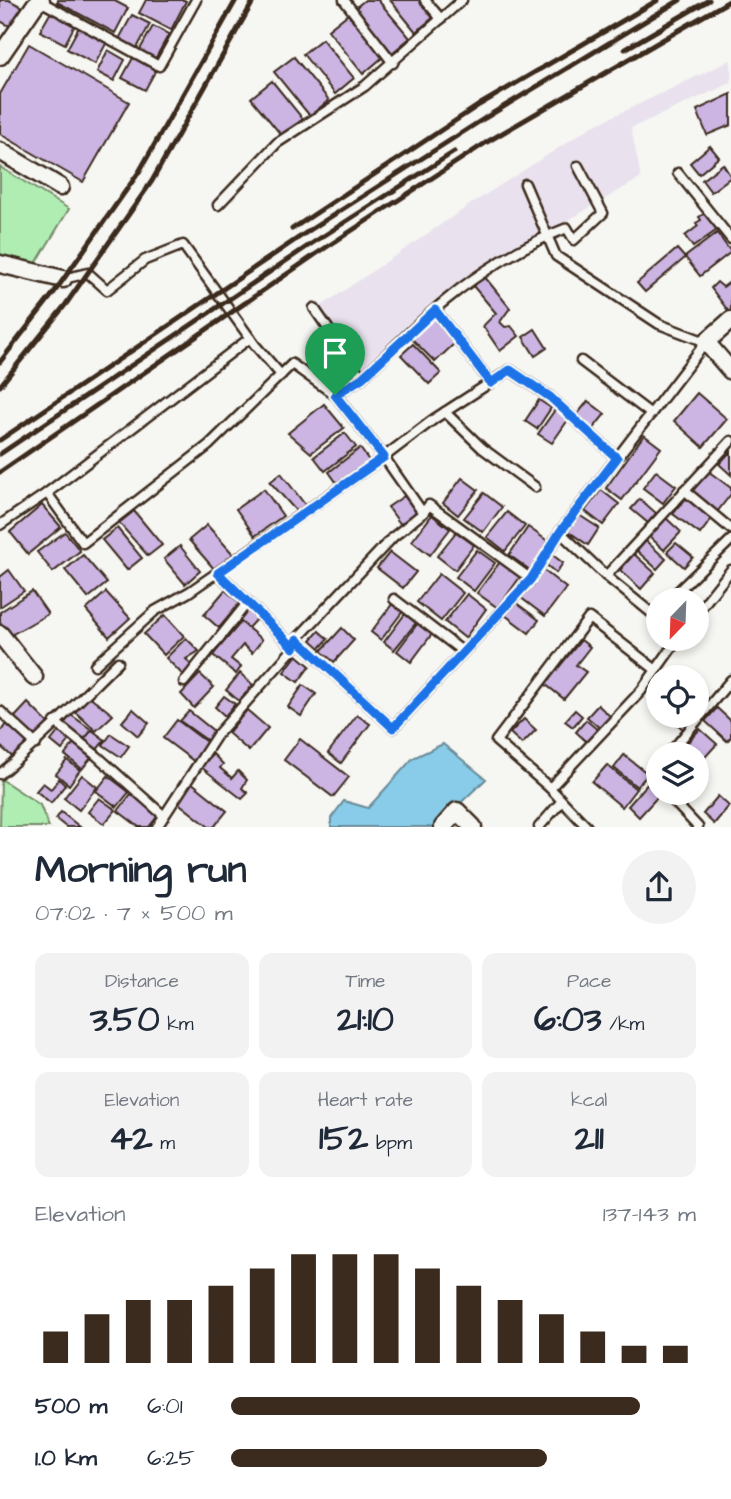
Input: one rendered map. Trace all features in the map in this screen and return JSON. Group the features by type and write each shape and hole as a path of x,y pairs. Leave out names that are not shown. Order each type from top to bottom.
{"street":[{"path":"0,56 36,1"},
{"path":"0,150 60,187"},
{"path":"0,264 63,279"},
{"path":"731,320 706,342 731,371"},
{"path":"0,634 34,677"},
{"path":"443,827 457,811 473,827"}],"lane":[{"path":"36,1 159,66 196,0"},
{"path":"344,0 393,63"},
{"path":"425,0 441,19"},
{"path":"218,205 277,144 365,86 462,0"},
{"path":"335,395 362,378 446,300 547,236 567,228 574,240 603,213 578,166"},
{"path":"678,173 731,239"},
{"path":"297,639 393,728 461,651 531,579 560,532 706,342 659,324 556,256 525,184"},
{"path":"63,279 88,273 107,290 145,260 183,245 250,338 281,375"},
{"path":"314,308 362,378"},
{"path":"435,310 491,383"},
{"path":"0,524 47,493 250,338"},
{"path":"581,360 651,414"},
{"path":"47,493 83,543 209,445 292,364 335,395 384,457 423,513"},
{"path":"95,665 155,611 218,573 445,412 510,370 550,397 617,458"},
{"path":"445,412 482,448 536,487"},
{"path":"606,576 731,441"},
{"path":"684,490 731,529"},
{"path":"157,827 217,735 294,648 297,639 393,537 429,505 531,579"},
{"path":"560,532 606,576 646,608"},
{"path":"681,588 731,540"},
{"path":"709,598 731,570"},
{"path":"218,573 294,648"},
{"path":"394,599 461,651"},
{"path":"184,682 248,602"},
{"path":"587,827 561,802 551,788 496,741 589,618 650,665"},
{"path":"0,774 36,744 55,722 118,662"},
{"path":"679,742 731,680"},
{"path":"551,788 646,684"},
{"path":"0,710 36,744"},
{"path":"55,722 163,816"},
{"path":"539,827 561,802"},
{"path":"677,805 698,827"}],"shaded area":[{"path":"731,60 731,83 631,128 641,178 441,297 362,369 320,307 471,204 591,127"}],"green space":[{"path":"0,167 69,209 35,265 0,257"},
{"path":"1,779 40,805 49,827 0,827"}],"water":[{"path":"443,744 486,779 435,827 331,827 331,818 344,801 368,808 413,758"}],"building":[{"path":"0,0 9,0 24,8 13,28 0,21"},
{"path":"113,0 128,8 115,33 57,2"},
{"path":"146,0 186,1 171,30 139,13"},
{"path":"365,0 378,0 410,38 392,53 355,8"},
{"path":"390,0 422,0 435,16 416,32"},
{"path":"52,10 76,23 65,44 40,31"},
{"path":"348,14 383,57 363,74 328,30"},
{"path":"132,15 150,24 137,48 119,39"},
{"path":"153,26 169,34 154,61 138,53"},
{"path":"79,27 107,42 95,64 67,49"},
{"path":"322,39 354,78 335,94 303,54"},
{"path":"29,44 129,102 83,182 0,134 0,94"},
{"path":"108,50 125,60 114,81 97,72"},
{"path":"134,56 157,68 145,90 122,78"},
{"path":"294,57 329,100 310,116 274,72"},
{"path":"272,81 303,119 282,136 251,98"},
{"path":"731,94 731,125 707,135 697,110"},
{"path":"710,146 719,157 699,174 690,163"},
{"path":"723,164 731,177 711,192 702,180"},
{"path":"705,213 717,230 693,247 685,236 698,226 696,223 701,220 699,217"},
{"path":"717,233 731,252 700,276 685,257"},
{"path":"677,249 685,258 645,292 637,283"},
{"path":"484,276 510,308 500,322 505,327 511,326 519,336 500,351 483,326 496,313 473,286"},
{"path":"731,281 729,312 711,288 717,282 723,287"},
{"path":"434,316 456,342 435,362 410,337"},
{"path":"535,329 547,348 535,356 523,337"},
{"path":"413,344 441,373 429,384 401,355"},
{"path":"697,393 727,419 703,447 674,421"},
{"path":"539,400 551,408 537,429 525,421"},
{"path":"588,401 605,414 592,430 575,417"},
{"path":"324,404 344,428 311,453 288,433"},
{"path":"557,407 570,417 552,443 538,434"},
{"path":"345,433 356,447 325,471 314,457"},
{"path":"644,435 661,448 622,500 606,488"},
{"path":"360,448 370,462 339,486 329,472"},
{"path":"731,451 731,475 719,464"},
{"path":"656,471 676,486 663,503 643,488"},
{"path":"708,471 731,488 731,494 717,512 692,492"},
{"path":"281,473 306,506 297,512 270,482"},
{"path":"462,478 478,490 458,515 443,503"},
{"path":"264,489 283,516 255,536 236,509"},
{"path":"601,490 619,504 603,525 585,511"},
{"path":"484,493 502,507 483,532 464,518"},
{"path":"404,496 418,514 401,525 388,507"},
{"path":"687,497 713,517 700,534 673,514"},
{"path":"640,499 656,513 648,523 631,509"},
{"path":"42,505 61,527 28,554 10,532"},
{"path":"134,511 162,545 148,556 119,523"},
{"path":"507,512 525,526 505,551 487,537"},
{"path":"432,515 450,529 430,555 412,541"},
{"path":"579,515 599,528 588,545 568,531"},
{"path":"666,518 681,532 664,550 649,536"},
{"path":"207,525 233,554 215,570 189,540"},
{"path":"528,527 549,542 530,570 509,555"},
{"path":"117,528 142,558 127,570 102,540"},
{"path":"65,532 80,551 53,572 37,552"},
{"path":"456,532 474,545 455,570 437,556"},
{"path":"646,541 666,559 657,569 637,551"},
{"path":"676,543 693,557 684,567 667,552"},
{"path":"180,546 200,571 185,584 164,559"},
{"path":"477,550 495,563 474,591 456,577"},
{"path":"390,552 416,572 403,588 377,568"},
{"path":"550,553 563,563 556,573 543,562"},
{"path":"634,554 655,573 641,589 620,570"},
{"path":"83,555 107,583 88,598 65,570"},
{"path":"500,562 520,577 498,608 477,593"},
{"path":"542,569 566,588 545,616 520,597"},
{"path":"9,570 24,591 0,607 0,577"},
{"path":"439,574 463,593 441,621 417,602"},
{"path":"225,590 240,603 219,628 204,615"},
{"path":"32,591 48,614 11,635 0,622 0,612"},
{"path":"106,592 130,618 109,637 86,610"},
{"path":"467,594 486,609 465,638 445,622"},
{"path":"515,602 539,620 529,633 505,615"},
{"path":"393,603 403,611 381,640 371,632"},
{"path":"248,608 258,617 248,628 238,620"},
{"path":"405,614 416,623 394,650 384,642"},
{"path":"165,615 184,636 164,655 144,634"},
{"path":"241,622 262,640 252,653 243,645 231,659 241,667 236,674 213,655"},
{"path":"418,623 432,634 411,662 397,651"},
{"path":"342,628 354,640 334,662 321,651"},
{"path":"319,631 328,639 320,648 311,640"},
{"path":"186,638 199,651 186,659 192,666 183,675 166,658"},
{"path":"581,640 590,647 576,665 586,672 564,699 545,684"},
{"path":"297,655 310,666 298,682 284,672"},
{"path":"240,673 253,685 239,701 226,690"},
{"path":"200,674 214,687 194,708 181,694"},
{"path":"303,685 316,694 301,716 288,707"},
{"path":"88,695 113,715 96,731 73,710"},
{"path":"224,696 235,704 225,716 215,707"},
{"path":"28,703 48,723 34,737 14,718"},
{"path":"598,705 611,717 601,729 587,717"},
{"path":"717,708 731,721 731,737 727,741 709,725 709,717"},
{"path":"133,709 149,723 138,736 122,722"},
{"path":"247,710 268,728 249,751 228,733"},
{"path":"575,710 582,716 573,727 565,721"},
{"path":"189,711 215,732 208,741 180,721"},
{"path":"71,715 92,730 85,739 64,724"},
{"path":"357,715 370,724 341,763 328,753"},
{"path":"524,719 536,730 522,744 510,733"},
{"path":"177,720 209,744 195,762 163,738"},
{"path":"586,720 598,730 587,742 576,732"},
{"path":"8,723 29,742 15,759 0,746 0,732"},
{"path":"700,729 717,744 709,753 709,742 688,742"},
{"path":"92,730 105,740 95,752 82,742"},
{"path":"59,731 70,740 62,750 51,741"},
{"path":"111,734 129,746 121,757 103,745"},
{"path":"300,739 349,777 333,797 284,760"},
{"path":"74,743 92,757 82,769 65,755"},
{"path":"213,754 223,764 220,768 232,778 238,771 247,780 242,788 248,793 242,799 201,767"},
{"path":"624,755 646,772 646,776 637,787 614,768"},
{"path":"67,760 80,770 69,785 56,774"},
{"path":"607,765 636,789 622,807 592,782"},
{"path":"82,775 97,787 79,810 64,798"},
{"path":"108,776 129,792 117,807 96,791"},
{"path":"59,779 65,785 51,803 36,791 43,783 51,789"},
{"path":"191,782 227,811 214,827 209,827 176,801"},
{"path":"646,786 646,805 650,805 639,817 628,806"},
{"path":"131,794 158,816 149,827 139,827 118,811"},
{"path":"718,796 729,806 714,824 703,814"},
{"path":"99,798 116,810 104,824 88,812"},
{"path":"61,812 80,827 66,827 56,819"}],"railway":[{"path":"0,362 53,294 139,172 236,0"},
{"path":"0,386 66,304 152,181 254,0"},
{"path":"292,229 479,105 658,0"},
{"path":"0,440 310,230 485,118 680,0"},
{"path":"625,49 709,0"},
{"path":"0,472 316,254 487,142 731,0"},
{"path":"0,454 311,244 454,152"}],"route":[{"path":"435,310 491,383 510,370 550,397 617,458 560,532 531,579 461,651 393,728 297,639 294,648 218,573 384,457 335,395 362,378 435,310"}]}
